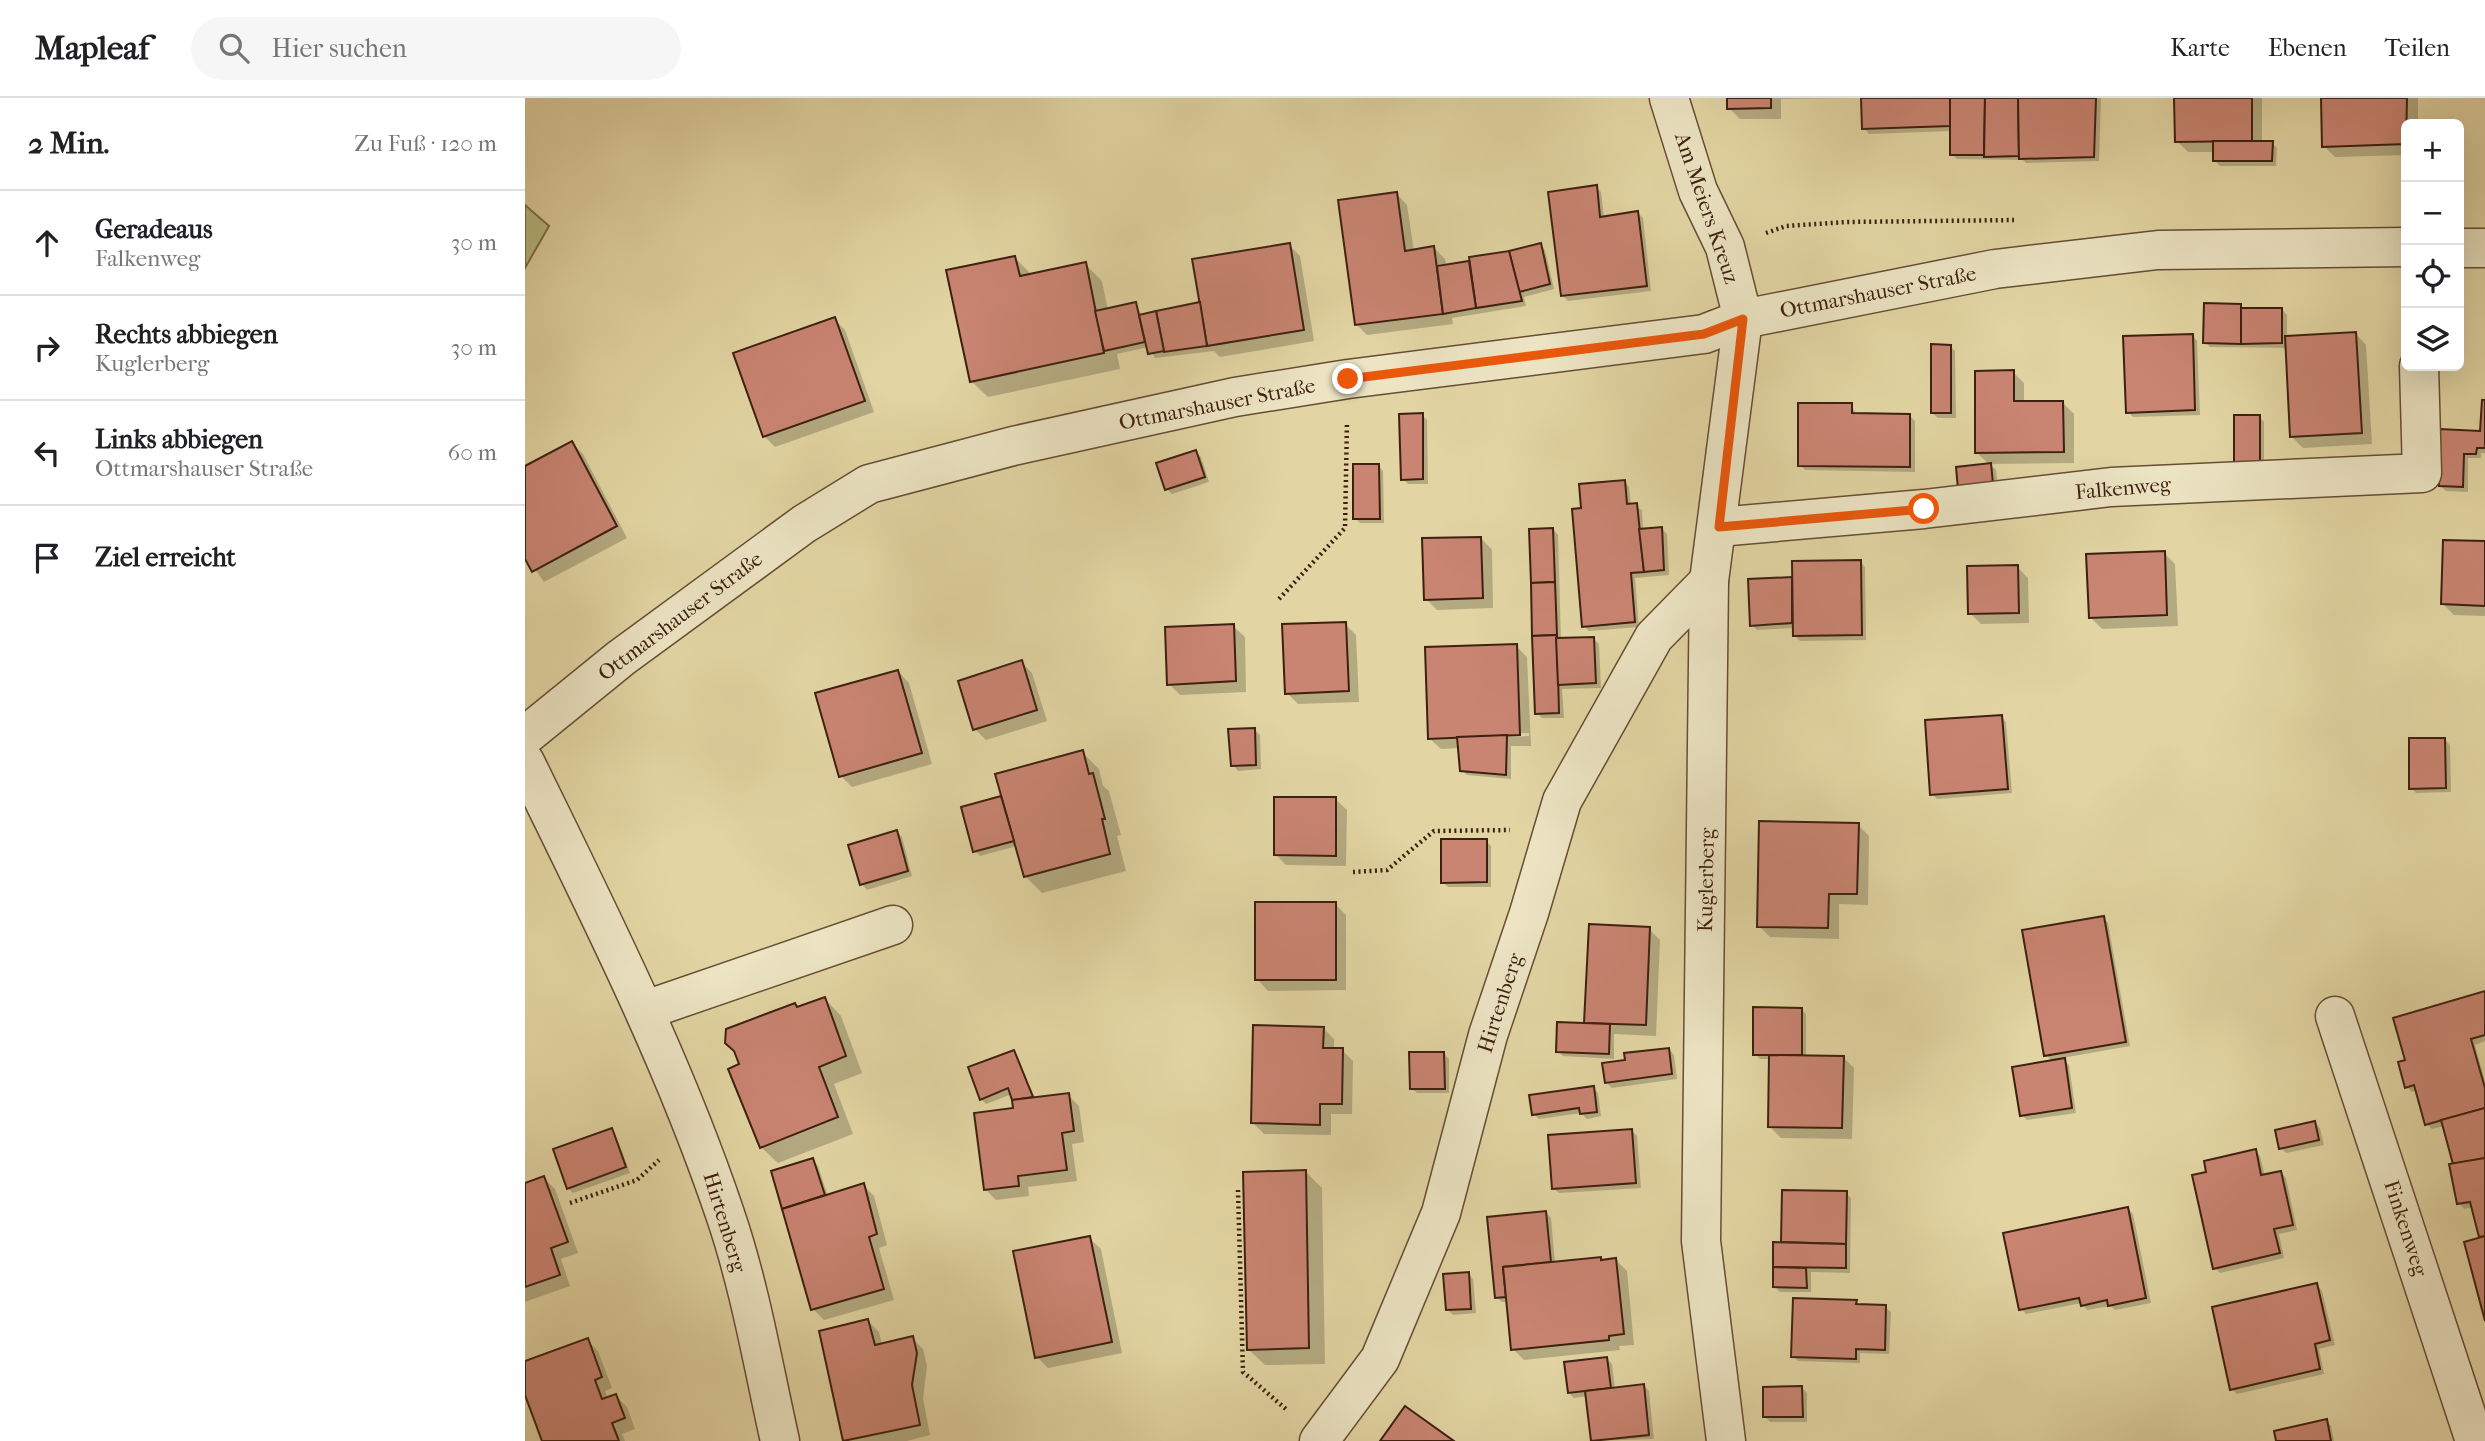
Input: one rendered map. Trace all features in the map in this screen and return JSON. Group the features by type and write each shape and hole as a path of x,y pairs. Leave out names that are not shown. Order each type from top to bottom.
{"street":[{"name":"Am Meiers Kreuz","path":"1669,98 1698,191 1725,247 1743,319"},
{"name":"Ottmarshauser Straße","path":"525,736 664,626 804,524 869,484 1013,446 1235,397 1348,379 1704,334 1743,319 1995,269 2158,250 2401,247"},
{"path":"2464,248 2485,248"},
{"name":"Kuglerberg","path":"1726,1441 1701,1241 1709,581 1719,527 1743,319"},
{"name":"Falkenweg","path":"1719,527 1924,509 2111,487 2422,473 2419,371"},
{"name":"Hirtenberg","path":"1320,1440 1380,1359 1441,1213 1488,1035 1529,913 1562,801 1654,636 1709,581"},
{"name":"Hirtenberg","path":"525,762 646,1010 694,1128 726,1216 780,1441"},
{"path":"646,1010 893,925"},
{"name":"Finkenweg","path":"2335,1016 2475,1441"}],"path":[{"path":"1279,599 1345,528 1348,379"},
{"path":"1353,873 1387,870 1434,831 1553,829"},
{"path":"570,1203 637,1180 694,1128"},
{"path":"1238,1190 1243,1372 1320,1440"}],"green space":[{"path":"525,205 549,226 525,268"}],"building":[{"path":"1727,98 1771,98 1771,108 1727,109"},
{"path":"1861,98 1950,98 1950,126 1862,129"},
{"path":"1950,98 1985,98 1984,155 1950,155"},
{"path":"1985,98 2018,98 2019,156 1984,157"},
{"path":"2018,98 2096,98 2094,157 2019,159"},
{"path":"2174,98 2252,98 2252,141 2175,142"},
{"path":"2321,98 2407,98 2407,119 2401,119 2401,144 2322,147"},
{"path":"2213,141 2273,141 2272,161 2213,161"},
{"path":"1597,185 1600,217 1638,211 1647,286 1561,296 1548,192"},
{"path":"1397,192 1405,251 1434,246 1443,314 1355,325 1338,200"},
{"path":"1290,243 1304,330 1207,346 1192,259"},
{"path":"1541,243 1550,284 1519,292 1509,251"},
{"path":"1509,251 1522,301 1476,308 1469,257"},
{"path":"1015,256 1020,276 1086,262 1104,353 970,382 946,270"},
{"path":"1469,261 1476,308 1443,314 1437,266"},
{"path":"1136,302 1145,342 1104,351 1095,311"},
{"path":"1200,302 1207,346 1164,352 1156,311"},
{"path":"2204,303 2241,304 2241,344 2203,343"},
{"path":"2241,308 2282,308 2282,343 2241,344"},
{"path":"1156,311 1164,351 1148,354 1139,315"},
{"path":"835,317 865,401 763,437 733,353"},
{"path":"2356,332 2362,433 2290,437 2285,336"},
{"path":"2193,334 2195,410 2126,413 2123,336"},
{"path":"1931,344 1951,345 1951,413 1931,413"},
{"path":"2014,370 2014,401 2063,401 2064,452 1975,453 1975,371"},
{"path":"2482,400 2485,400 2485,448 2477,448 2476,454 2464,454 2463,487 2439,486 2440,429 2480,431"},
{"path":"1798,403 1852,403 1852,413 1910,414 1910,467 1798,466"},
{"path":"1423,413 1423,479 1401,480 1399,414"},
{"path":"2234,415 2260,415 2260,462 2234,462"},
{"path":"572,441 617,526 532,572 525,559 525,466"},
{"path":"1196,450 1205,477 1165,490 1156,463"},
{"path":"1991,463 1993,484 1958,489 1956,467"},
{"path":"1353,464 1379,464 1380,519 1353,519"},
{"path":"1625,480 1627,504 1637,503 1644,572 1631,573 1635,622 1582,627 1572,509 1581,508 1579,484"},
{"path":"1662,527 1664,570 1644,572 1639,529"},
{"path":"1553,528 1555,582 1531,583 1529,529"},
{"path":"1481,537 1483,598 1424,600 1422,538"},
{"path":"2443,540 2485,541 2485,606 2441,604"},
{"path":"2165,551 2167,615 2089,618 2086,554"},
{"path":"1861,560 1862,635 1793,636 1792,561"},
{"path":"2018,565 2019,613 1968,614 1967,566"},
{"path":"1792,577 1792,623 1750,626 1748,579"},
{"path":"1555,582 1557,635 1532,636 1531,583"},
{"path":"1346,622 1349,691 1285,694 1282,624"},
{"path":"1234,624 1236,681 1167,685 1165,627"},
{"path":"1557,635 1559,713 1535,714 1532,636"},
{"path":"1594,637 1596,683 1558,685 1556,638"},
{"path":"1517,644 1520,735 1428,739 1425,647"},
{"path":"1022,660 1037,710 973,730 958,681"},
{"path":"898,670 922,753 839,777 815,693"},
{"path":"2002,715 2008,789 1930,795 1925,720"},
{"path":"1255,728 1256,765 1231,766 1228,729"},
{"path":"1507,735 1506,775 1460,771 1457,737"},
{"path":"2409,738 2445,738 2446,788 2409,789"},
{"path":"1083,750 1089,774 1093,773 1105,819 1102,819 1110,854 1024,877 995,774"},
{"path":"1001,796 1014,841 973,852 961,807"},
{"path":"1274,797 1336,797 1336,856 1274,855"},
{"path":"1759,821 1859,823 1857,894 1829,894 1828,928 1757,927"},
{"path":"897,830 908,871 860,885 848,845"},
{"path":"1441,839 1487,839 1487,882 1441,883"},
{"path":"1255,902 1336,902 1336,980 1255,980"},
{"path":"2104,916 2126,1042 2044,1056 2022,930"},
{"path":"1589,924 1650,927 1646,1025 1584,1023"},
{"path":"2485,991 2485,1035 2471,1039 2485,1088 2485,1108 2425,1125 2414,1085 2405,1088 2398,1062 2405,1060 2393,1018"},
{"path":"825,997 846,1056 819,1067 838,1117 760,1148 728,1069 739,1064 734,1051 725,1043 726,1029 795,1003 797,1007"},
{"path":"1753,1007 1802,1008 1802,1055 1753,1055"},
{"path":"1557,1022 1610,1024 1609,1054 1556,1052"},
{"path":"1253,1025 1324,1027 1323,1048 1343,1048 1342,1104 1320,1104 1320,1125 1251,1123"},
{"path":"1669,1048 1672,1074 1605,1083 1602,1063 1625,1060 1624,1053"},
{"path":"1014,1050 1033,1097 1012,1100 1008,1088 980,1100 968,1067"},
{"path":"1409,1052 1444,1052 1445,1089 1410,1089"},
{"path":"1769,1055 1844,1056 1842,1128 1768,1127"},
{"path":"2065,1058 2072,1108 2020,1116 2012,1067"},
{"path":"1594,1086 1597,1112 1580,1114 1579,1108 1532,1115 1529,1095"},
{"path":"1069,1093 1074,1131 1062,1133 1067,1170 1018,1176 1019,1186 984,1190 974,1113 1013,1108 1012,1100"},
{"path":"2485,1108 2485,1158 2453,1164 2441,1120"},
{"path":"2315,1121 2319,1140 2279,1149 2275,1130"},
{"path":"612,1128 626,1167 567,1189 553,1149"},
{"path":"1632,1129 1636,1183 1552,1189 1548,1135"},
{"path":"2256,1149 2261,1175 2281,1171 2293,1225 2274,1229 2280,1253 2213,1269 2192,1175 2206,1172 2204,1161"},
{"path":"813,1158 825,1195 782,1209 771,1171"},
{"path":"2485,1158 2485,1236 2479,1237 2470,1202 2457,1204 2449,1164"},
{"path":"1306,1170 1309,1348 1247,1350 1243,1172"},
{"path":"544,1176 568,1242 551,1248 560,1275 525,1287 525,1183"},
{"path":"864,1183 877,1234 869,1237 884,1289 811,1310 782,1209"},
{"path":"1782,1190 1847,1191 1846,1244 1781,1242"},
{"path":"2128,1207 2146,1298 2108,1306 2107,1300 2081,1306 2079,1298 2019,1310 2003,1233"},
{"path":"1546,1211 1551,1262 1503,1267 1506,1297 1495,1298 1487,1217"},
{"path":"1090,1236 1112,1342 1035,1358 1013,1251"},
{"path":"2485,1236 2485,1321 2464,1242"},
{"path":"1773,1242 1846,1244 1846,1268 1773,1267"},
{"path":"1601,1257 1601,1260 1616,1258 1624,1334 1609,1336 1609,1340 1511,1350 1503,1267"},
{"path":"1773,1267 1806,1268 1807,1288 1773,1287"},
{"path":"1469,1272 1471,1309 1446,1310 1443,1274"},
{"path":"2317,1283 2330,1340 2315,1344 2320,1369 2230,1390 2212,1307"},
{"path":"1793,1298 1857,1300 1856,1304 1886,1305 1885,1350 1856,1349 1856,1359 1791,1357"},
{"path":"868,1319 875,1345 913,1336 917,1353 912,1385 920,1425 843,1441 819,1331"},
{"path":"588,1338 602,1377 595,1380 602,1399 616,1394 625,1418 612,1423 619,1441 542,1441 525,1395 525,1361"},
{"path":"1607,1357 1611,1388 1568,1393 1564,1362"},
{"path":"1644,1384 1649,1435 1591,1441 1585,1391"},
{"path":"1802,1386 1803,1417 1763,1417 1763,1387"},
{"path":"1405,1406 1454,1441 1380,1441"},
{"path":"2327,1419 2331,1441 2276,1441 2274,1431"}],"route":[{"path":"1348,379 1704,334 1743,319 1719,527 1924,509"}]}
